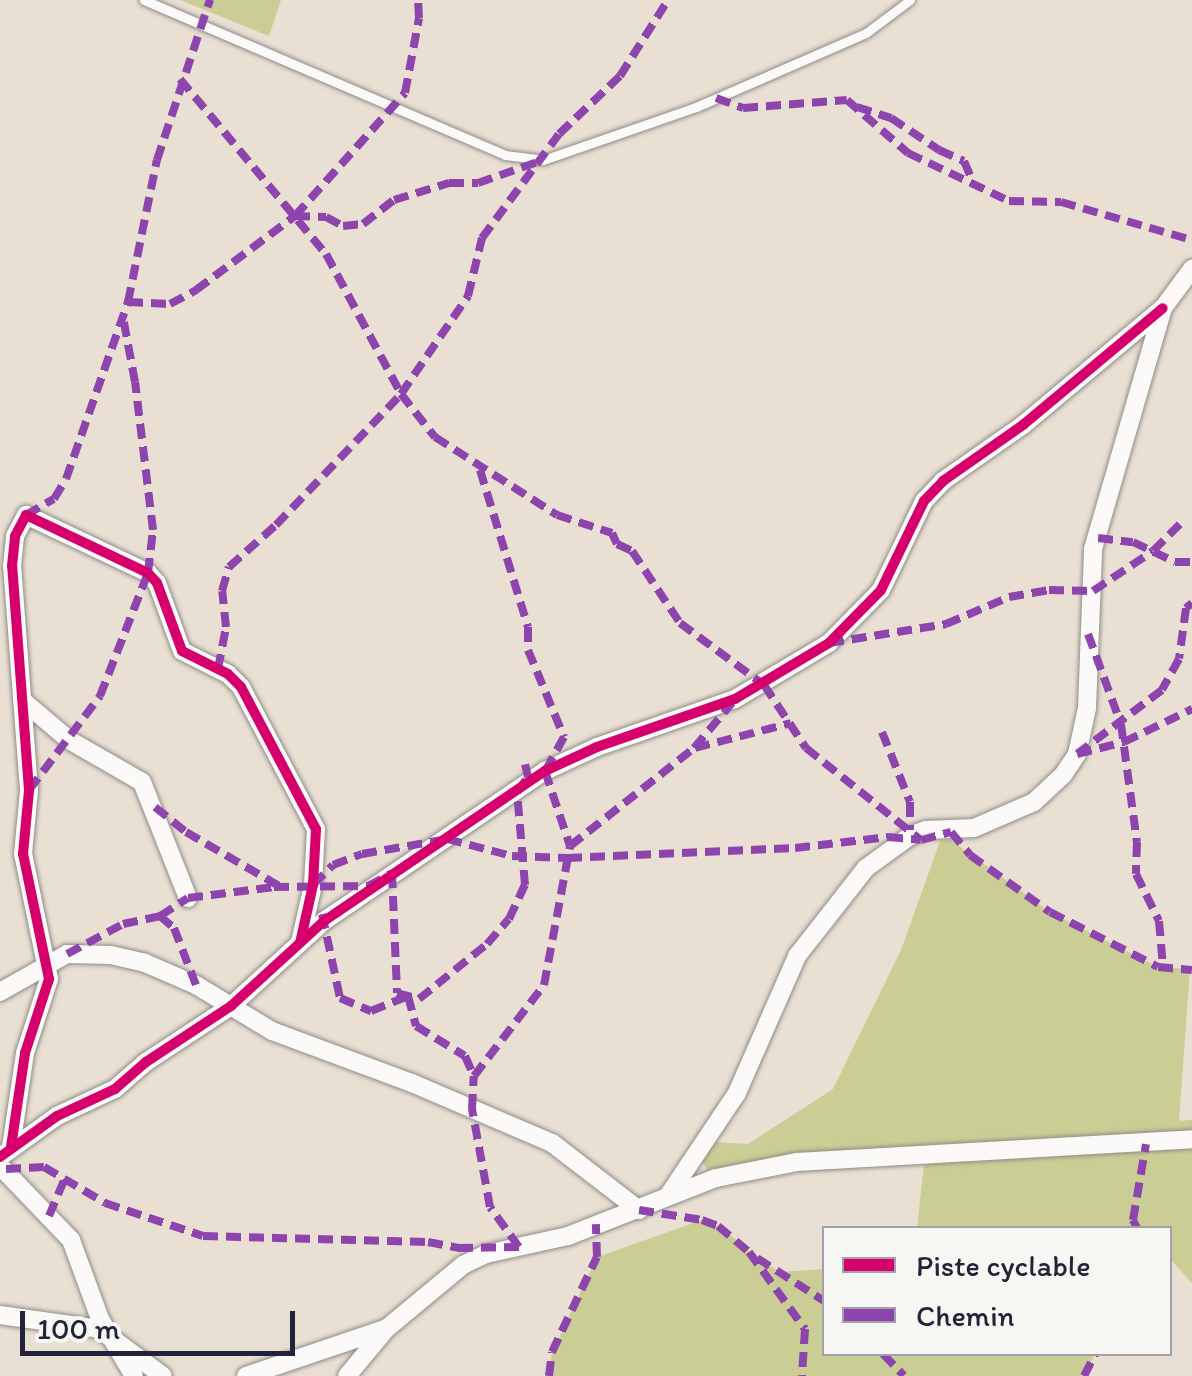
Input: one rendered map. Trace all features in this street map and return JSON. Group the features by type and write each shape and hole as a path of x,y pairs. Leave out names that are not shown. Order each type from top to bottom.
{"street":[{"path":"6,1152 57,1116 115,1089 146,1062 230,1006 296,952 324,921 545,771 597,747 735,699 829,643 881,590 924,501 1164,308 1192,269"},
{"path":"668,1196 737,1093 796,956 866,868 910,836 926,830 974,828 1034,802 1062,776 1077,754 1087,708 1093,549 1164,308"},
{"path":"6,1152 21,1071 46,995 49,964 24,854 28,790 12,548 26,515 148,573 157,584 182,651 228,674 241,687 316,829 306,932 296,952"},
{"path":"22,700 69,740 142,782 188,898"},
{"path":"0,992 67,954 128,958 196,986 272,1031 552,1143 639,1210"},
{"path":"346,1376 386,1329 438,1282 486,1254 568,1236 668,1196 758,1167 1192,1138"},
{"path":"0,1166 72,1240 110,1334 134,1376"},
{"path":"0,1315 91,1327 110,1334 163,1376"},
{"path":"246,1376 386,1329"}],"lane":[{"path":"144,0 505,156 543,160 583,150 696,106 866,33 910,0"}],"green space":[{"path":"180,0 281,0 269,36"},
{"path":"951,840 1050,912 1158,967 1190,969 1179,1121 1192,1120 1192,1283 1172,1261 1172,1226 917,1226 924,1164 776,1173 718,1186 699,1157 710,1142 748,1144 833,1089 901,950 940,841"},
{"path":"702,1220 718,1226 779,1272 822,1269 822,1356 1094,1356 1084,1376 549,1376 552,1352 597,1257"}],"marked path":[{"path":"26,515 54,499 66,479 128,302 157,160 210,0"},
{"path":"128,302 170,304 196,290 295,216 405,93 419,18 418,0"},
{"path":"218,669 226,627 222,591 229,567 276,525 401,394 468,296 482,238 559,134 620,76 668,0"},
{"path":"180,79 326,254 401,394 435,437 557,515 612,533 617,544 632,551 680,623 764,685 806,748 921,840"},
{"path":"716,98 743,108 847,100 908,153 1009,201 1061,202 1192,240"},
{"path":"857,107 891,118 939,150 964,161 973,182"},
{"path":"295,216 326,217 343,226 363,224 394,200 449,183 478,183 543,160"},
{"path":"29,790 100,696 148,573 153,530 123,317"},
{"path":"480,470 528,627 528,650 564,737 545,771 570,846"},
{"path":"829,643 946,624 1009,597 1049,590 1093,591 1153,551 1184,520"},
{"path":"1098,538 1133,542 1175,562 1192,562"},
{"path":"1192,603 1186,608 1179,659 1162,690 1077,754 1124,742 1192,709"},
{"path":"1088,634 1121,724 1137,842 1136,874 1159,921 1163,967"},
{"path":"519,1247 490,1207 472,1109 474,1076 544,985 570,846 694,748 732,703"},
{"path":"695,748 791,723"},
{"path":"882,732 910,802 910,830"},
{"path":"67,954 123,924 160,916 188,898 274,887 368,886 392,873 397,993 419,999 487,944 509,919 525,885 517,792 528,777 525,764"},
{"path":"155,807 186,832 281,887"},
{"path":"313,885 333,865 362,854 447,839 512,856 567,858 795,848 888,837 921,840 951,832 970,855 1050,912 1158,967 1192,970"},
{"path":"322,914 340,998 371,1011 408,996 416,1026 465,1056 474,1076"},
{"path":"160,916 174,928 196,985"},
{"path":"1136,1226 1133,1220 1146,1144"},
{"path":"6,1169 44,1167 105,1203 203,1236 428,1242 458,1248 519,1247"},
{"path":"49,1216 65,1178"},
{"path":"639,1210 718,1226 749,1252 805,1329 802,1376"},
{"path":"549,1376 552,1352 597,1257 596,1224"},
{"path":"757,1258 822,1300"},
{"path":"885,1356 904,1376"},
{"path":"1084,1376 1094,1356"}],"cycle path":[{"path":"0,1157 57,1116 115,1089 146,1062 231,1006 324,921 545,771 597,747 735,699 829,643 881,590 924,501 943,481 1023,425 1163,308"},
{"path":"11,1147 25,1053 49,979 23,854 29,790 12,566 15,536 26,515 148,573 157,583 182,651 228,674 241,687 316,829 313,885 300,943"}]}
